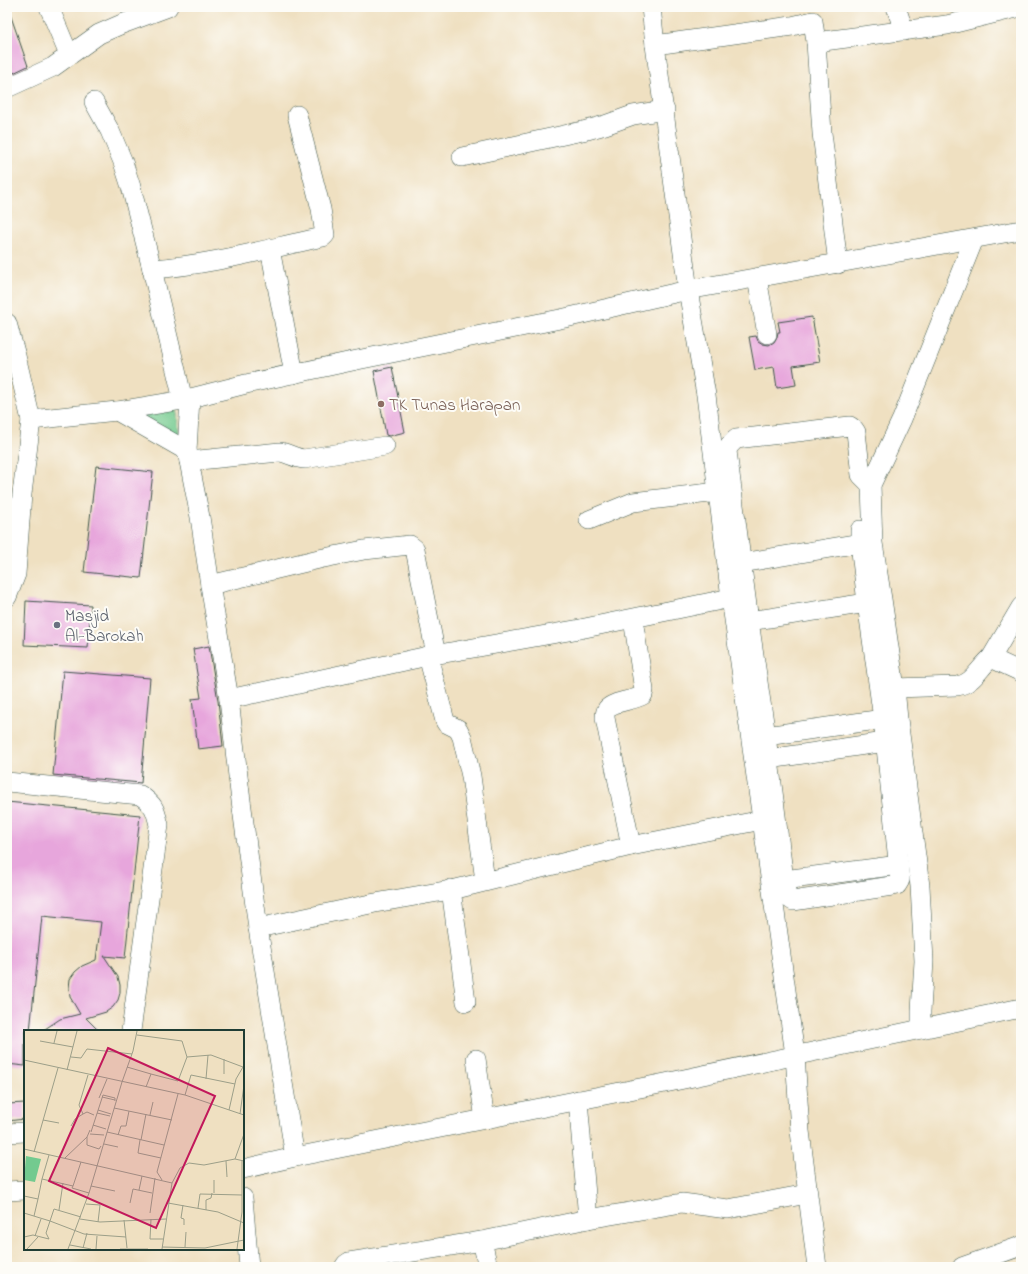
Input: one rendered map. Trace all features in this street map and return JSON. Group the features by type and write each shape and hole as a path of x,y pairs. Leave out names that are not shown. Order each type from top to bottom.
{"street":[{"path":"50,7 69,55"},
{"path":"7,88 53,67 99,34 168,7"},
{"path":"651,7 688,290 706,395 731,598 795,1055 800,1131 817,1267"},
{"path":"896,7 904,31"},
{"path":"816,42 947,24 1021,7"},
{"path":"655,45 792,26 812,14 816,42 822,133 838,264"},
{"path":"94,102 110,131 123,162 138,211 186,399 188,456 200,517 229,699 258,928 295,1157"},
{"path":"462,157 587,130 633,115 665,110"},
{"path":"152,269 190,266 216,261 323,237 325,235 321,209 297,115"},
{"path":"31,420 118,410 186,399 357,360 565,318 688,290 1021,230"},
{"path":"921,1029 924,961 920,886 895,688 873,543 866,480 856,432 850,426 736,440 732,442 727,451 784,880 788,897 793,901 892,886 897,884 900,880 899,865 883,719 860,543 866,480 902,419 974,239"},
{"path":"270,249 294,374"},
{"path":"757,278 767,334"},
{"path":"7,323 31,420 22,494 16,574 7,597"},
{"path":"118,410 188,456 280,452 296,458 304,459 385,446"},
{"path":"589,520 633,502 718,492"},
{"path":"742,563 860,543"},
{"path":"210,585 364,550 410,545 415,549 432,655 445,720 446,723 458,729 462,737 471,776 485,881"},
{"path":"229,699 432,655 633,619 731,598"},
{"path":"749,620 867,603"},
{"path":"895,688 963,685 969,682 984,663 991,658 1021,607"},
{"path":"631,846 605,712 607,708 612,705 639,698 643,695 644,690 633,619"},
{"path":"991,658 1021,672"},
{"path":"766,736 883,719"},
{"path":"769,759 885,742"},
{"path":"7,782 140,795 151,802 159,825 131,1030"},
{"path":"258,928 375,903 451,889 631,846 762,820"},
{"path":"451,889 466,1002"},
{"path":"244,1169 1021,1008"},
{"path":"476,1059 485,1119"},
{"path":"578,1100 588,1219"},
{"path":"7,1133 24,1132"},
{"path":"7,1191 24,1190"},
{"path":"344,1267 349,1262 482,1241 588,1219 682,1203 728,1209 808,1194"},
{"path":"244,1210 249,1267"},
{"path":"482,1241 488,1267"},
{"path":"962,1267 1021,1246"}],"green space":[{"path":"176,405 180,438 132,413"}],"building":[{"path":"7,11 9,11 28,66 7,76"},
{"path":"812,317 820,362 793,366 796,385 777,388 774,367 755,370 749,337 756,336 758,341 769,345 774,342 778,332 780,332 778,322"},
{"path":"392,367 405,432 389,436 386,435 374,371"},
{"path":"96,466 153,472 141,578 84,572"},
{"name":"Masjid Al-Barokah","path":"26,601 91,605 88,648 24,645"},
{"path":"209,646 218,701 223,746 198,749 192,699 201,698 193,649"},
{"path":"63,671 150,678 141,783 53,775"},
{"path":"7,802 140,815 125,958 104,956 118,977 120,993 118,1000 113,1007 106,1012 86,1018 98,1030 44,1030 60,1019 80,1014 70,997 70,979 82,966 96,960 101,922 42,916 30,1030 24,1030 24,1066 7,1064"},
{"path":"24,1103 24,1119 7,1121 7,1104"}],"place":[{"name":"TK Tunas Harapan","path":"381,404"},
{"name":"Masjid Al-Barokah","path":"57,625"}]}
